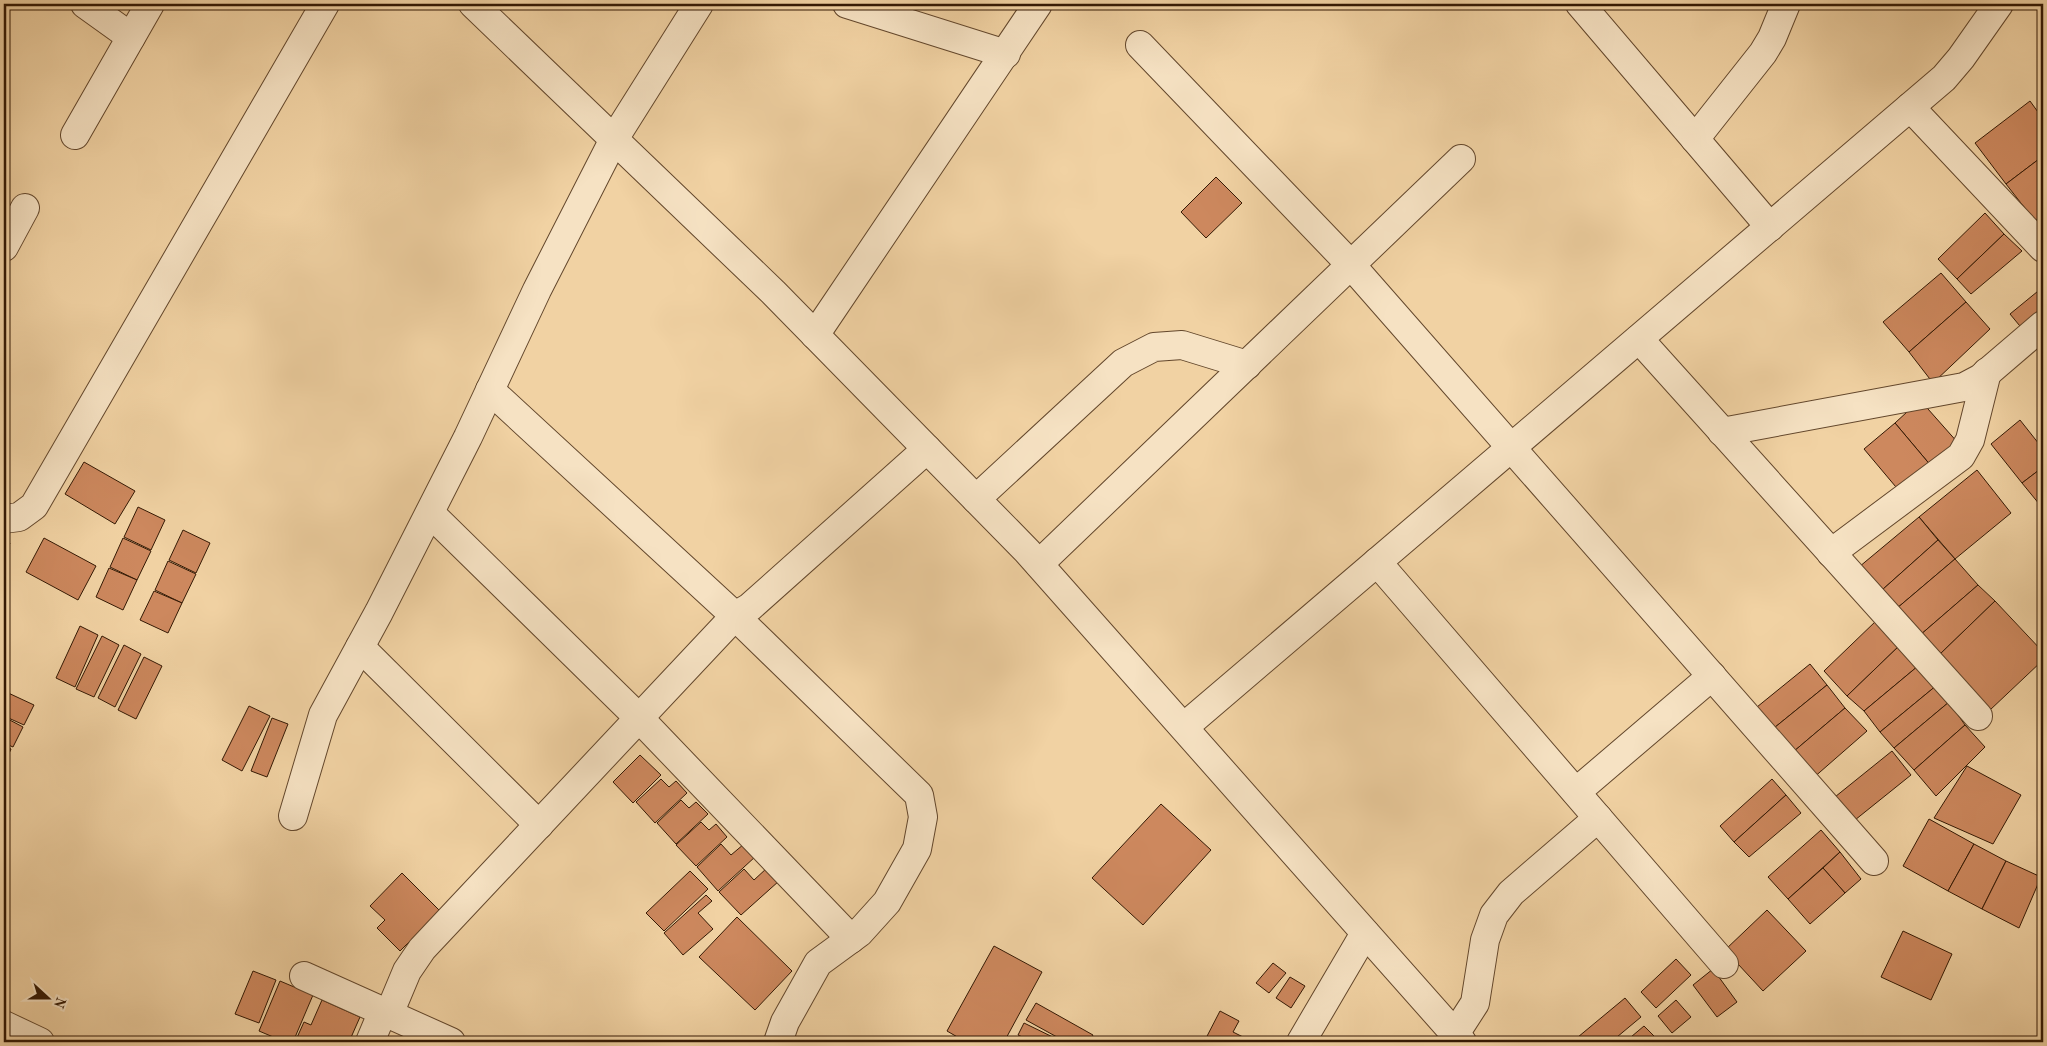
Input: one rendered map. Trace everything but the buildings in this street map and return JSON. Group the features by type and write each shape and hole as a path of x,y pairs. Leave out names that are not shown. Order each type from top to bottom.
{"street":[{"path":"85,4 131,37"},
{"path":"76,135 150,4"},
{"path":"4,520 18,517 34,506 325,4"},
{"path":"473,4 815,335 1039,564 1458,1038 1475,1003 1484,940 1494,916 1511,893 1598,818"},
{"path":"293,816 323,714 430,513 614,139 699,4"},
{"path":"847,4 1006,54"},
{"path":"815,335 1038,4"},
{"path":"1580,4 1770,227"},
{"path":"1694,139 1763,52 1772,38 1786,4"},
{"path":"1184,727 1944,78 1961,58 1999,4"},
{"path":"1140,45 1351,265 1874,860"},
{"path":"1910,107 2043,248"},
{"path":"1039,564 1461,159"},
{"path":"4,247 25,208"},
{"path":"1722,432 1964,387 1987,372 2043,325"},
{"path":"1639,339 1978,716"},
{"path":"976,499 1123,363 1154,347 1182,345 1247,364"},
{"path":"1831,553 1961,456 1970,440 1987,372"},
{"path":"490,390 735,616 919,795 923,816 917,849 887,902 851,938 818,964 785,1022 778,1042"},
{"path":"370,1042 407,971 422,949 735,616 750,606 927,449"},
{"path":"430,513 639,718 851,938"},
{"path":"1377,562 1724,964"},
{"path":"360,647 540,824"},
{"path":"1576,792 1712,676"},
{"path":"1301,1042 1365,933"},
{"path":"304,976 452,1042"},
{"path":"4,1025 40,1042"}]}
